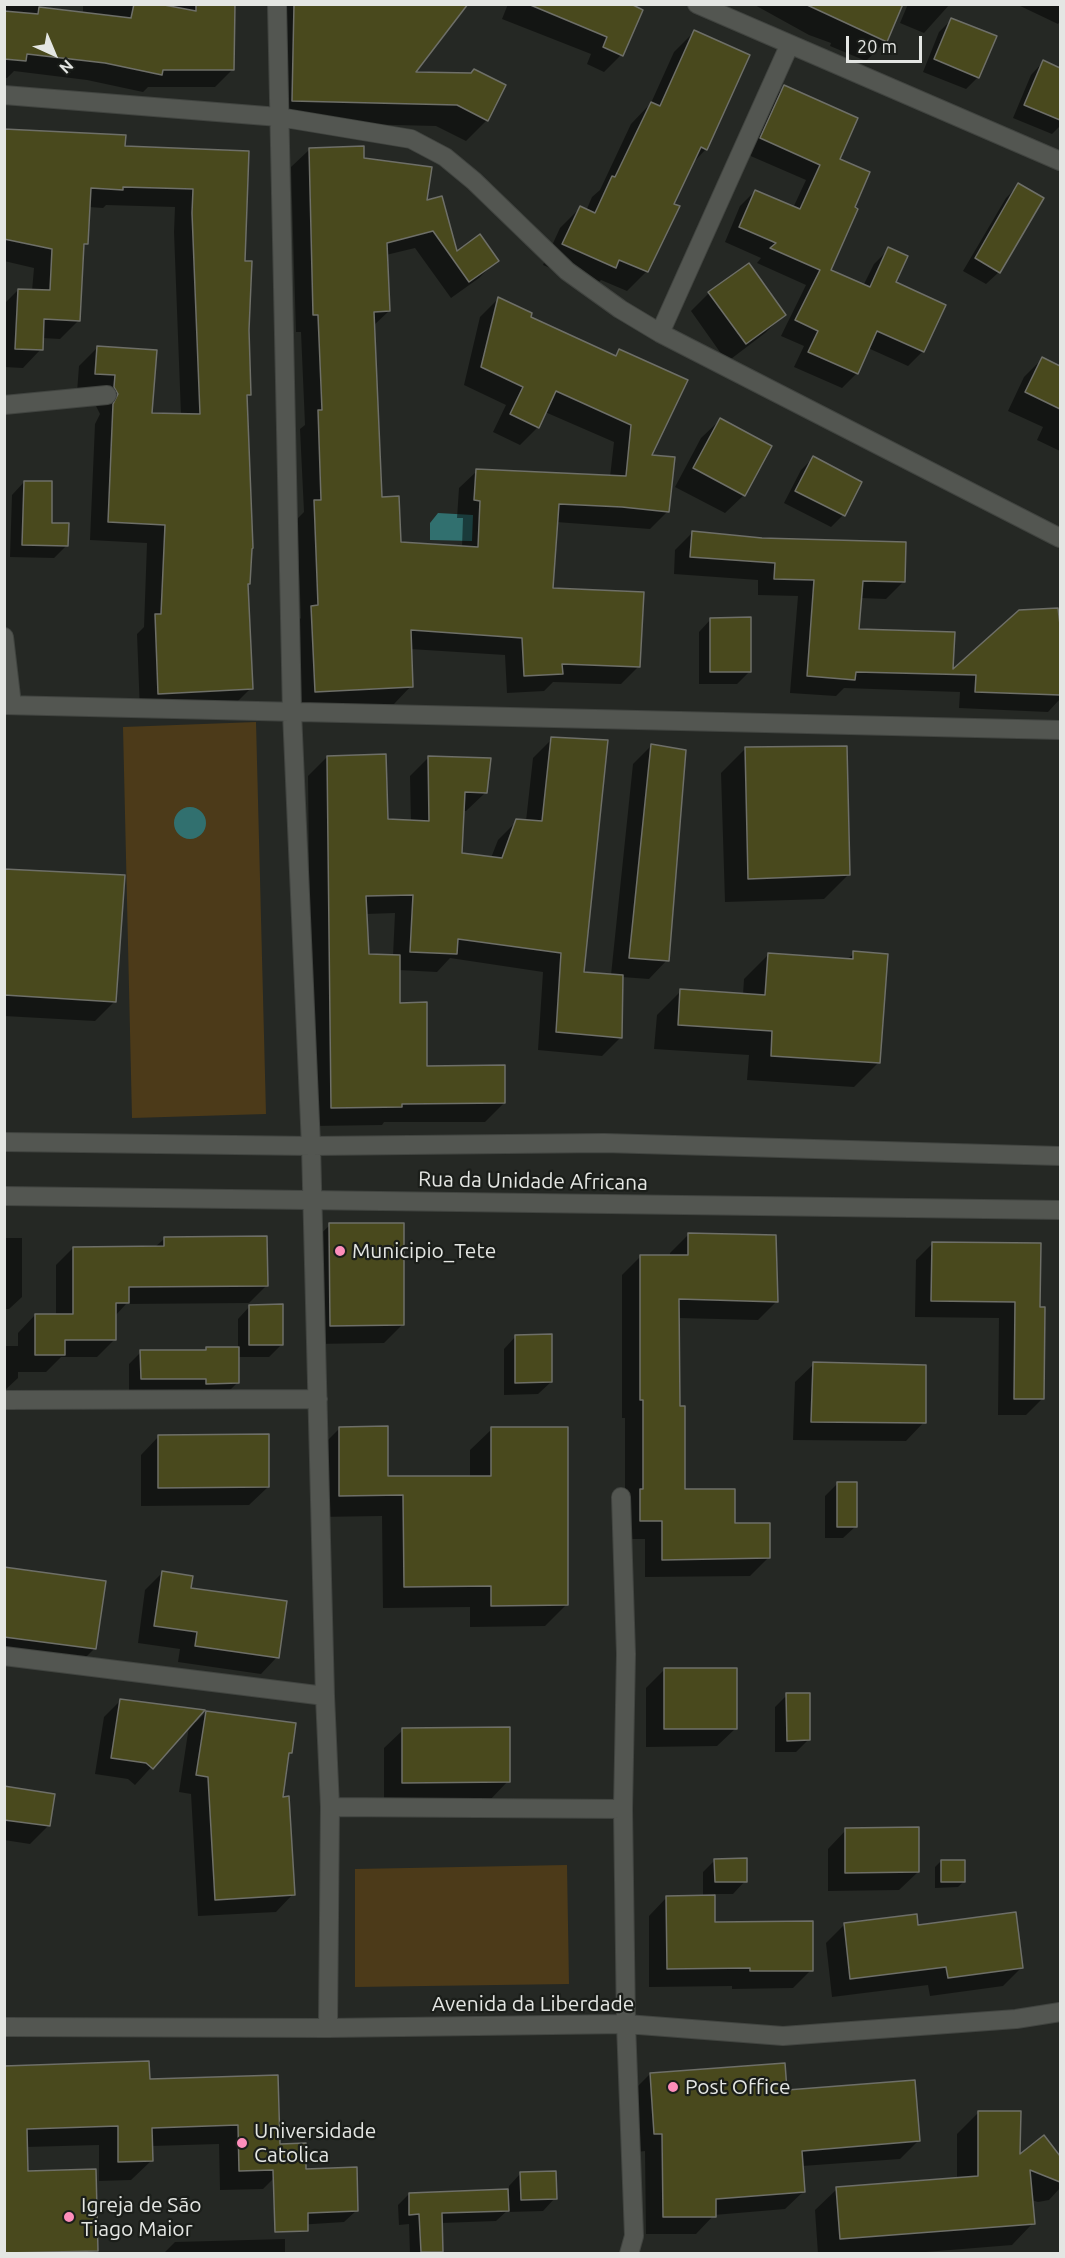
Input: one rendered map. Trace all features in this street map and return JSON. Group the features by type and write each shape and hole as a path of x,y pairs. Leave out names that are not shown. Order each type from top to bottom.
{"street":[{"path":"278,4 292,712 313,1200 325,1696 330,1807 328,2028"},
{"path":"697,4 789,46 1060,161"},
{"path":"660,333 789,46"},
{"path":"4,95 279,117 411,139 445,157 474,181 567,271 620,309 660,333 1060,538"},
{"path":"4,405 107,395"},
{"path":"4,637 8,705 1060,730"},
{"path":"4,1142 311,1146 604,1143 1060,1156"},
{"name":"Rua da Unidade Africana","path":"4,1196 1060,1210"},
{"path":"4,1400 318,1400"},
{"path":"621,1497 626,1654 623,1809 626,2024 634,2236 629,2253"},
{"path":"4,1656 325,1696"},
{"path":"330,1807 623,1809"},
{"name":"Avenida da Liberdade","path":"4,2027 328,2028 626,2024 783,2036 1016,2019 1060,2012"}],"shaded area":[{"path":"256,722 266,1114 132,1118 123,727"},
{"path":"567,1865 569,1984 355,1987 355,1869"}],"water":[{"path":"438,513 473,515 472,541 430,540 430,523"},
{"path":"190,807 201,812 206,823 201,834 190,839 179,834 174,823 179,812"}],"building":[{"path":"134,4 159,4 196,11 196,4 235,4 234,70 163,70 162,75 105,63 27,54 26,61 4,59 4,11 38,14 39,7 131,18"},
{"path":"294,4 468,4 416,72 471,73 474,69 506,85 488,121 457,105 292,101"},
{"path":"528,4 631,4 643,10 623,56 603,47 607,37"},
{"path":"805,4 903,4 887,42"},
{"path":"951,18 997,36 979,78 934,59"},
{"path":"694,30 750,55 707,150 701,147 674,204 680,206 648,272 619,260 616,268 562,244 580,206 595,213 651,102 660,106"},
{"path":"1043,60 1060,68 1060,120 1024,105"},
{"path":"784,85 858,118 840,159 870,172 855,207 858,209 831,270 870,287 888,247 908,256 896,282 946,305 924,352 877,331 858,374 808,352 818,331 795,320 820,270 770,248 776,243 739,227 755,190 800,209 820,165 760,138"},
{"path":"4,129 126,135 125,146 249,151 245,261 252,261 249,330 251,395 247,395 253,548 250,584 248,584 253,689 158,694 155,614 161,614 165,525 108,522 113,404 118,394 114,387 115,375 95,374 97,346 157,350 152,413 200,414 193,189 91,188 88,244 84,244 80,321 44,319 43,350 15,349 18,289 50,290 52,249 4,239"},
{"path":"364,146 364,158 432,167 427,200 442,196 457,251 480,234 499,261 469,282 433,231 387,243 390,311 374,312 382,497 399,496 401,542 478,547 480,501 474,500 476,469 626,476 631,425 556,391 539,428 510,414 523,387 481,367 498,297 532,313 531,317 616,356 619,349 688,380 652,455 675,457 669,512 559,504 553,588 644,592 640,667 562,664 563,674 524,676 522,638 411,630 413,687 315,692 311,606 318,605 314,500 321,500 318,410 322,410 318,315 313,315 309,148"},
{"path":"1018,183 1044,198 1000,273 975,258"},
{"path":"749,263 786,315 746,344 708,292"},
{"path":"1042,357 1060,366 1060,409 1025,392"},
{"path":"720,418 772,446 745,496 693,468"},
{"path":"813,456 862,482 845,516 795,491"},
{"path":"24,481 52,481 52,523 69,523 68,546 22,545"},
{"path":"692,531 762,538 906,542 905,582 863,581 859,629 955,632 953,669 1019,610 1058,608 1060,695 975,692 976,675 856,672 855,680 807,676 814,580 774,579 775,563 690,557"},
{"path":"751,617 751,672 710,672 710,618"},
{"path":"551,737 608,740 584,972 623,975 622,1038 556,1032 561,953 458,939 457,954 410,952 413,895 366,896 369,954 400,955 400,1003 427,1002 427,1066 505,1065 505,1103 402,1104 402,1107 331,1108 327,756 386,754 388,819 429,821 428,756 491,758 487,793 465,792 462,853 502,858 516,819 542,821"},
{"path":"651,744 686,750 669,961 629,958"},
{"path":"847,746 850,875 748,879 745,747"},
{"path":"4,869 125,875 116,1002 4,995"},
{"path":"853,951 888,954 880,1063 771,1056 772,1031 678,1025 680,989 765,995 768,953 853,959"},
{"path":"329,1223 404,1223 404,1325 330,1326"},
{"path":"688,1233 776,1235 778,1302 679,1299 680,1406 685,1406 685,1489 735,1489 735,1523 770,1523 770,1558 662,1560 662,1521 640,1521 640,1489 643,1489 643,1400 640,1400 640,1255 688,1255"},
{"path":"267,1236 268,1286 129,1287 129,1303 116,1303 116,1340 65,1340 65,1355 35,1355 35,1314 73,1314 73,1247 164,1246 164,1237"},
{"path":"932,1242 1041,1243 1040,1307 1045,1307 1044,1399 1014,1399 1015,1302 931,1301"},
{"path":"283,1304 283,1345 249,1345 249,1305"},
{"path":"552,1334 552,1382 515,1383 515,1335"},
{"path":"206,1347 239,1347 239,1383 206,1384 206,1379 141,1379 140,1350 206,1350"},
{"path":"813,1362 926,1365 926,1423 811,1422"},
{"path":"388,1426 388,1476 491,1476 491,1427 568,1427 568,1605 491,1606 491,1586 404,1587 403,1495 339,1496 339,1427"},
{"path":"269,1434 269,1487 158,1488 158,1435"},
{"path":"837,1482 857,1482 857,1527 837,1527"},
{"path":"4,1567 106,1581 96,1649 4,1637"},
{"path":"162,1571 193,1576 191,1588 287,1601 279,1658 195,1646 197,1632 154,1626"},
{"path":"664,1668 737,1668 737,1729 664,1729"},
{"path":"786,1693 810,1693 810,1740 787,1741"},
{"path":"120,1699 205,1710 153,1769 146,1763 111,1758"},
{"path":"206,1711 296,1723 283,1797 289,1796 295,1895 215,1900 208,1777 196,1775"},
{"path":"510,1727 510,1782 402,1783 402,1728"},
{"path":"4,1786 55,1794 50,1826 4,1820"},
{"path":"919,1827 919,1872 845,1873 845,1828"},
{"path":"747,1858 747,1882 715,1882 714,1859"},
{"path":"941,1860 965,1860 965,1882 941,1882"},
{"path":"715,1895 715,1922 813,1921 813,1971 750,1971 750,1968 667,1969 666,1896"},
{"path":"1016,1912 1023,1968 948,1978 946,1967 850,1979 844,1923 917,1914 918,1925"},
{"path":"149,2061 150,2079 278,2075 280,2144 306,2143 306,2169 357,2167 358,2211 308,2213 308,2231 275,2232 273,2170 239,2171 238,2125 152,2128 153,2161 118,2162 118,2126 27,2129 28,2171 96,2169 98,2251 4,2253 4,2066"},
{"path":"785,2063 787,2090 915,2080 920,2141 802,2151 805,2192 716,2199 716,2217 663,2217 662,2134 654,2134 650,2073"},
{"path":"978,2111 1021,2111 1020,2154 1044,2135 1060,2156 1060,2182 1030,2170 1035,2224 840,2239 836,2187 978,2176"},
{"path":"556,2171 557,2199 521,2200 520,2172"},
{"path":"508,2189 509,2211 442,2213 443,2252 421,2252 419,2214 409,2215 409,2193"}],"place":[{"name":"Municipio_Tete","path":"340,1251"},
{"name":"Post Office","path":"673,2087"},
{"name":"Universidade Catolica","path":"242,2143"},
{"name":"Igreja de São Tiago Maior","path":"69,2217"}]}
